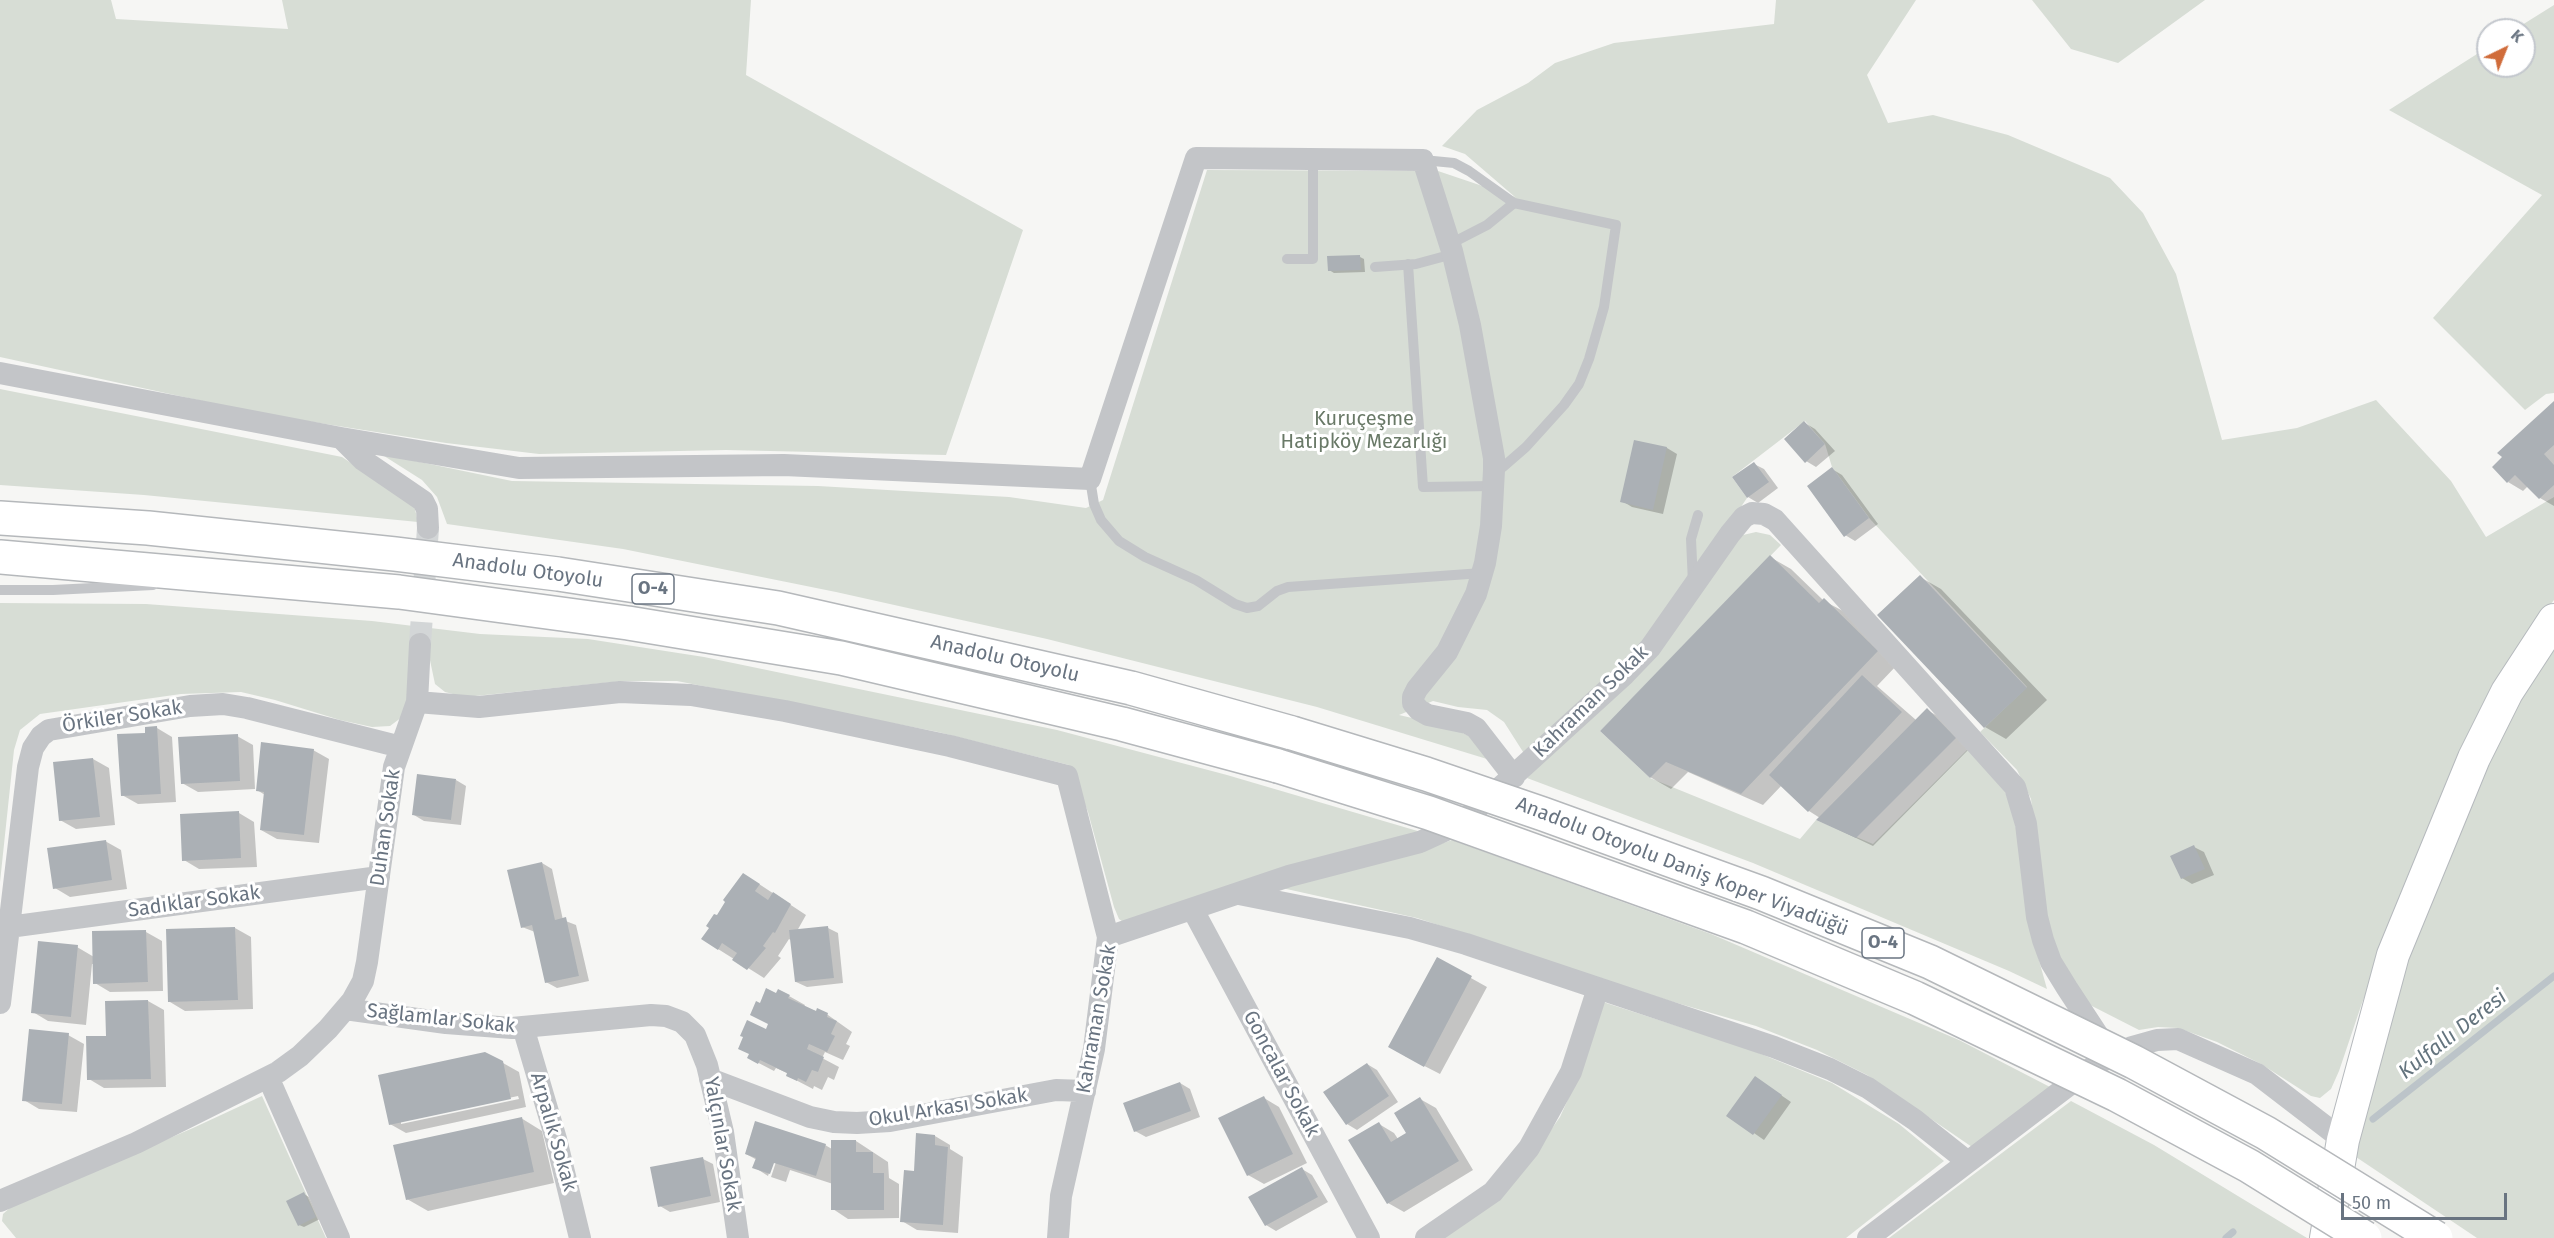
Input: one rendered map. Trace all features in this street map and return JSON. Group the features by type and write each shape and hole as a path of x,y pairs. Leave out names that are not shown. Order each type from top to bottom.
{"highway":[{"name":"Anadolu Otoyolu","path":"0,518 148,528 395,554 558,574 778,608 1131,688 1293,733"},
{"name":"Anadolu Otoyolu","path":"0,557 441,597 628,623 841,658 1122,724 1278,766"},
{"name":"Anadolu Otoyolu Daniş Koper Viyadüğü","path":"1293,733 1426,774 1544,814 1761,893 1930,962 2134,1062 2246,1122 2436,1238"},
{"name":"Anadolu Otoyolu Daniş Koper Viyadüğü","path":"1278,766 1429,813 1746,927 1915,998 2117,1095 2249,1166 2366,1238"}],"street":[{"path":"0,373 341,438 519,468 784,465 1090,480 1196,158 1424,160 1451,249 1470,325 1494,458 1494,478 1491,526 1482,573 1463,622 1447,652 1417,689 1413,703 1428,715 1467,723 1476,728 1514,777"},
{"path":"341,438 363,460 423,501 427,509 428,528"},
{"name":"Kahraman Sokak","path":"1058,1238 1061,1196 1094,1049 1108,938 1289,876 1428,838 1469,816 1625,674 1650,648 1744,517 1752,513 1764,514 1775,520 2015,787 2026,824 2036,906 2043,940 2051,962 2112,1057"},
{"path":"2326,1238 2343,1140 2392,955 2474,758 2507,692 2554,620"},
{"name":"Duhan Sokak","path":"345,1009 363,981 394,767 417,702 420,644"},
{"path":"417,702 479,707 620,692 691,695 785,711 950,746 1067,776 1108,938"},
{"name":"Örkiler Sokak","path":"0,1003 28,767 33,748 41,736 49,730 190,706 223,705 247,708 401,747"},
{"name":"Sadıklar Sokak","path":"9,927 379,877"},
{"path":"1238,894 1410,928 1774,1047 1830,1069 1868,1088 1915,1120 1968,1162"},
{"name":"Goncalar Sokak","path":"1193,910 1369,1238"},
{"path":"1426,1238 1493,1192 1530,1148 1571,1071 1598,988"},
{"name":"Sağlamlar Sokak","path":"0,1201 135,1143 268,1077 300,1056 345,1009 446,1023 523,1027 651,1015 666,1016 682,1022"},
{"name":"Yalçınlar Sokak","path":"682,1022 695,1035 710,1078 723,1132 738,1238"},
{"name":"Arpalık Sokak","path":"523,1027 556,1139 580,1238"},
{"path":"1868,1238 2098,1063 2132,1047 2157,1040 2178,1039 2188,1042 2257,1074 2343,1140"},
{"path":"268,1077 339,1238"},
{"name":"Okul Arkası Sokak","path":"710,1078 810,1117 834,1122 857,1123 890,1121 1056,1090 1085,1091"}],"lane":[{"path":"1287,259 1313,259 1313,159"},
{"path":"1408,264 1423,487 1494,478 1564,405 1579,384 1604,307 1616,225 1514,203 1454,163 1424,160"},
{"path":"1376,267 1429,261 1487,225 1514,203"},
{"path":"1090,480 1094,504 1101,520 1119,541 1145,557 1176,570 1224,598 1247,608 1257,606 1277,591 1288,587 1482,573"},
{"path":"1693,587 1691,539 1698,515"},
{"path":"0,590 53,590 261,579"}],"green space":[{"path":"0,0 111,0 116,19 288,29 282,0 751,0 746,75 1023,230 946,455 726,450 539,454 446,443 262,414 0,357"},
{"name":"Kuruçeşme Hatipköy Mezarlığı","path":"1776,0 1916,0 1867,75 1888,123 1933,115 2008,135 2110,178 2143,213 2176,274 2222,440 2297,428 2376,400 2451,481 2486,537 2554,497 2554,600 2543,614 2427,838 2362,1003 2339,1071 2331,1089 2320,1098 2311,1096 2261,1064 2217,1042 2178,1028 2158,1027 2139,1030 2090,1005 2064,967 2047,928 2031,799 2017,770 1980,732 2027,687 1870,519 1832,467 1825,444 1805,421 1732,477 1747,498 1681,595 1638,651 1525,755 1504,722 1487,710 1458,707 1433,701 1399,715 1451,727 1469,736 1487,759 1317,707 1047,639 836,592 623,549 447,524 437,497 422,480 381,454 512,481 818,486 1009,497 1086,508 1103,500 1207,170 1438,171 1515,197 1465,154 1442,146 1477,110 1528,83 1555,63 1614,43 1774,24"},
{"path":"2032,0 2205,0 2118,63 2071,49"},
{"path":"2554,5 2554,393 2546,394 2525,410 2433,318 2542,195 2389,110 2476,55 2476,78 2536,78 2536,18 2533,18"},
{"path":"0,389 342,457 414,505 418,522 144,495 0,485"},
{"path":"1756,532 1770,535 1781,545 1600,731 1650,778 1800,839 1816,820 1873,844 1968,749 2004,789 2014,815 2033,939 2047,989 1753,863 1527,778 1743,535"},
{"path":"0,603 146,604 372,621 480,634 588,639 704,657 1057,730 1227,775 1421,832 1126,924 1119,919 1114,907 1088,812 1069,765 938,732 677,681 623,681 465,697 445,692 435,684 427,646 402,717 390,726 372,727 340,720 241,692 181,694 40,714 20,730 14,750 0,882"},
{"path":"2554,642 2554,1238 2477,1238 2356,1157 2369,1046 2492,739"},
{"path":"1452,840 1711,934 1959,1040 2050,1087 1972,1147 1867,1075 1817,1050 1756,1026 1670,1001 1417,918 1282,888"},
{"path":"1603,1002 1749,1049 1832,1083 1899,1124 1944,1161 1846,1238 1444,1238 1532,1157 1560,1117 1579,1075"},
{"path":"262,1096 326,1238 16,1238 2,1221 3,1214 12,1206"},
{"path":"2071,1101 2154,1145 2307,1238 1889,1238"}],"building":[{"path":"1360,255 1361,270 1328,271 1327,256"},
{"path":"2554,401 2554,445 2544,454 2554,465 2554,485 2539,499 2515,475 2507,483 2492,467 2502,457 2497,453"},
{"path":"1804,421 1825,444 1805,463 1784,439"},
{"path":"1634,440 1667,447 1653,510 1620,502"},
{"path":"1754,462 1769,482 1747,498 1732,477"},
{"path":"1832,467 1869,518 1844,537 1807,486"},
{"path":"1770,555 1819,603 1824,598 1878,651 1741,794 1666,762 1650,778 1600,731"},
{"path":"1920,575 2027,688 1984,728 1877,615"},
{"path":"1862,675 1902,712 1808,812 1769,775"},
{"path":"1927,708 1956,738 1856,838 1816,820"},
{"path":"157,726 161,794 121,796 117,734 145,733 145,727"},
{"path":"238,734 240,781 181,784 178,737"},
{"path":"261,742 314,749 304,835 260,830 264,792 256,791"},
{"path":"93,758 100,817 59,821 53,762"},
{"path":"417,774 456,779 451,820 412,815"},
{"path":"239,811 241,858 182,861 180,814"},
{"path":"106,840 112,880 53,889 47,848"},
{"path":"2194,845 2205,869 2181,879 2170,856"},
{"path":"542,862 555,920 566,917 579,976 545,983 532,925 521,928 507,870"},
{"path":"743,873 760,884 755,891 768,900 773,892 791,904 775,933 773,932 763,946 766,948 747,970 732,960 737,953 722,943 718,950 701,939 709,928 706,926 714,914 717,915 725,902 723,900"},
{"path":"828,926 834,978 795,982 789,930"},
{"path":"235,927 238,1000 168,1002 166,929"},
{"path":"146,930 148,982 93,984 92,931"},
{"path":"38,941 78,945 71,1017 31,1013"},
{"path":"1437,957 1472,976 1424,1067 1388,1047"},
{"path":"766,988 776,993 778,989 790,995 788,998 816,1011 817,1008 828,1013 827,1017 837,1021 831,1034 835,1036 827,1052 809,1044 807,1049 824,1057 818,1072 812,1070 806,1082 786,1076 787,1073 760,1060 758,1064 747,1058 749,1054 738,1049 743,1037 740,1036 747,1020 766,1029 768,1024 750,1015 756,1001 760,1003"},
{"path":"148,1000 151,1079 87,1080 86,1036 106,1036 105,1001"},
{"path":"29,1029 69,1033 62,1104 22,1101"},
{"path":"485,1052 503,1061 511,1099 389,1125 378,1075"},
{"path":"1367,1063 1389,1096 1346,1125 1323,1092"},
{"path":"1755,1076 1782,1095 1753,1135 1726,1116"},
{"path":"1180,1082 1191,1111 1134,1132 1123,1103"},
{"path":"1264,1096 1293,1154 1247,1176 1218,1118"},
{"path":"1420,1097 1459,1161 1387,1204 1348,1140 1379,1122 1391,1142 1406,1133 1394,1113"},
{"path":"522,1117 534,1172 406,1200 393,1145"},
{"path":"755,1121 826,1144 816,1176 774,1163 770,1174 752,1168 756,1158 745,1154"},
{"path":"916,1133 935,1135 935,1145 948,1147 943,1225 900,1222 904,1170 914,1171"},
{"path":"831,1140 856,1140 856,1152 873,1152 873,1173 884,1173 884,1210 831,1210"},
{"path":"703,1157 711,1196 658,1207 650,1167"},
{"path":"1302,1167 1318,1197 1265,1226 1248,1197"},
{"path":"304,1192 316,1217 298,1226 286,1201"}],"waterway":[{"name":"Kulfallı Deresi","path":"2373,1119 2554,976"},
{"name":"Kulfallı Deresi","path":"2226,1238 2233,1232"}],"tunnel":[{"path":"420,644 428,528"}]}
